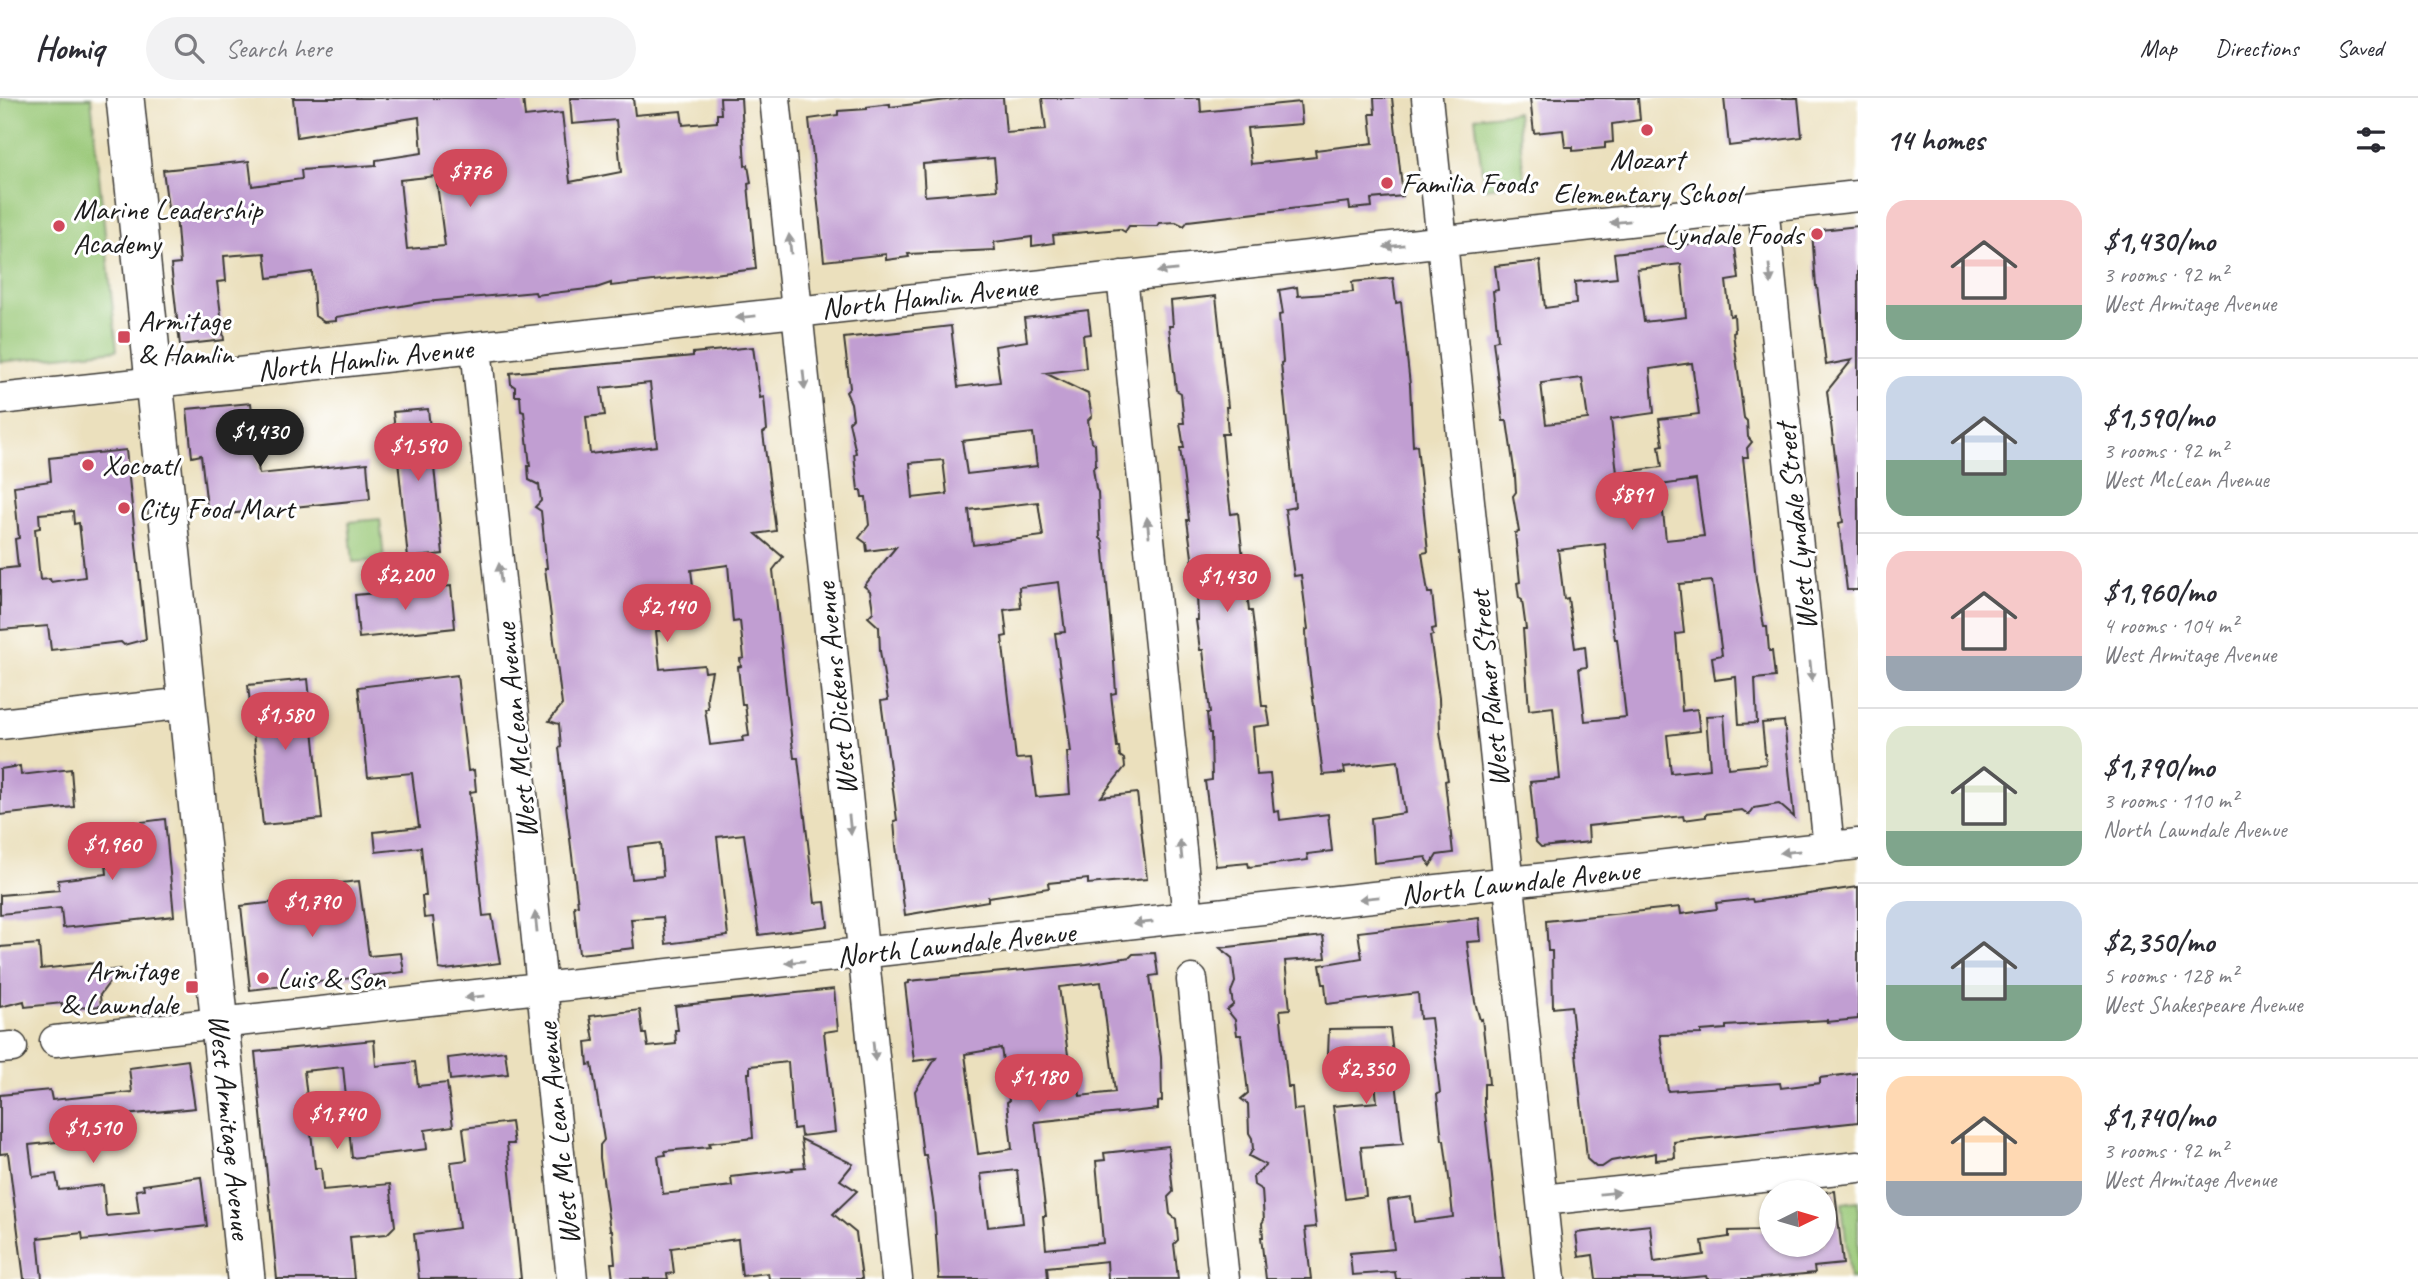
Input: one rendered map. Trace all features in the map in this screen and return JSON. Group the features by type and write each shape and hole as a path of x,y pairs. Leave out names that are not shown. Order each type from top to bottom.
{"main road":[{"name":"West Armitage Avenue","path":"125,98 246,1279"}],"street":[{"name":"West Dickens Avenue","path":"775,98 897,1279"},
{"name":"West Palmer Street","path":"1427,98 1550,1279"},
{"name":"North Hamlin Avenue","path":"0,399 1858,196"},
{"name":"West Lyndale Street","path":"1763,206 1844,846"},
{"path":"1122,276 1188,918"},
{"name":"West McLean Avenue","path":"476,347 543,989"},
{"path":"0,724 187,704"},
{"name":"North Lawndale Avenue","path":"55,1041 1844,846"},
{"path":"1192,980 1224,1279"},
{"name":"West Mc Lean Avenue","path":"543,989 572,1279"},
{"path":"1542,1200 1858,1167"}],"green space":[{"name":"Marine Leadership Academy","path":"0,98 91,98 117,350 0,362"},
{"path":"1517,112 1525,183 1484,188 1475,117"},
{"path":"380,519 384,560 353,562 349,522"},
{"path":"1858,1201 1858,1279 1850,1279 1842,1203"}],"building":[{"path":"293,98 523,98 525,117 562,113 570,182 621,172 616,120 572,124 570,98 633,98 635,115 681,111 683,125 717,122 717,114 721,114 720,98 741,98 745,166 748,165 751,183 748,184 756,269 611,286 611,283 596,288 536,295 535,292 425,302 336,317 336,321 324,322 315,316 312,272 268,278 265,253 224,256 226,281 217,282 224,340 180,345 171,265 180,264 176,215 169,216 163,170 249,161 252,186 302,179 301,170 376,165 376,160 422,153 419,117 297,137","holes":["436,176 445,246 407,249 400,180"]},
{"path":"963,98 1003,98 1006,133 1046,130 1042,98 1200,98 1201,112 1300,102 1302,124 1247,128 1251,164 1316,157 1315,150 1373,143 1370,114 1375,114 1374,98 1392,98 1403,196 1371,199 1372,207 1350,209 1349,202 1188,221 1184,226 1176,222 1159,223 1157,226 1129,226 1125,232 1120,229 1053,235 1054,243 1032,246 1032,237 994,242 995,250 908,254 909,257 886,260 886,254 824,261 809,119 838,115 838,111 890,104 890,107","holes":["994,158 997,190 925,196 923,164"]},
{"name":"Mozart Elementary School","path":"1530,98 1638,98 1640,120 1612,124 1613,142 1605,143 1605,148 1573,151 1573,147 1565,147 1563,130 1534,133"},
{"name":"Mozart Elementary School","path":"1724,98 1798,98 1802,137 1729,146"},
{"path":"1858,226 1858,590 1847,590 1839,523 1843,522 1827,391 1852,360 1826,365 1812,231"},
{"path":"1734,239 1739,279 1726,281 1730,316 1734,315 1733,333 1744,418 1747,421 1748,437 1752,442 1747,448 1748,457 1743,457 1756,579 1775,677 1755,679 1757,723 1739,724 1736,677 1715,680 1712,657 1722,655 1712,581 1679,584 1684,633 1676,634 1682,711 1697,709 1700,731 1667,735 1671,773 1710,769 1706,716 1724,715 1728,768 1766,764 1762,723 1784,721 1794,817 1779,804 1754,808 1749,815 1742,810 1706,814 1706,817 1684,820 1683,816 1588,826 1589,842 1541,847 1536,842 1530,782 1560,779 1553,707 1529,710 1523,629 1526,629 1517,583 1520,582 1515,533 1519,532 1513,496 1516,492 1515,476 1507,421 1503,421 1493,341 1498,340 1493,291 1498,290 1495,266 1540,261 1545,308 1576,304 1575,282 1617,278 1614,253","holes":["1681,264 1686,317 1644,322 1637,269","1692,363 1699,414 1659,419 1663,445 1659,446 1662,467 1617,473 1611,419 1654,413 1650,369","1582,378 1588,419 1546,424 1541,383","1696,480 1704,536 1666,540 1660,485","1605,544 1613,628 1617,639 1626,717 1585,721 1579,668 1587,667 1585,646 1575,648 1568,598 1564,599 1558,550"]},
{"path":"1393,278 1396,303 1401,302 1413,446 1417,445 1428,552 1422,553 1428,593 1432,593 1436,628 1432,629 1433,635 1430,636 1448,780 1445,781 1453,853 1437,855 1430,866 1426,857 1374,863 1371,818 1405,813 1398,761 1344,767 1345,773 1323,775 1307,652 1308,629 1301,575 1294,576 1285,509 1295,507 1281,363 1279,315 1283,314 1279,290 1297,287 1298,296 1353,292 1352,282"},
{"path":"1216,296 1228,407 1228,434 1222,434 1225,467 1231,514 1238,513 1262,706 1267,706 1270,725 1253,727 1257,775 1270,774 1274,812 1279,811 1280,820 1328,814 1332,851 1307,854 1308,860 1249,867 1248,863 1216,866 1205,781 1212,780 1211,733 1207,713 1210,713 1203,650 1200,650 1196,620 1197,594 1180,448 1184,448 1180,423 1184,423 1181,393 1176,390 1169,326 1173,326 1171,301"},
{"path":"1088,310 1091,334 1083,335 1086,368 1045,373 1088,394 1092,416 1088,420 1091,442 1095,444 1096,465 1093,468 1098,492 1100,538 1103,541 1114,662 1116,693 1111,694 1117,747 1125,767 1101,797 1137,793 1147,879 1088,884 1088,879 1048,883 1049,888 988,897 988,901 905,915 896,846 894,821 897,820 881,701 888,700 879,627 868,617 873,612 872,604 870,591 864,586 896,547 867,551 866,543 859,538 869,525 866,497 862,497 861,490 858,490 856,453 849,422 853,418 846,392 850,388 844,338 951,326 958,387 1000,382 995,346 1027,341 1024,318","holes":["1033,433 1037,466 967,474 962,441","943,460 947,494 913,498 910,463","1038,502 1043,536 973,545 969,510","1059,582 1065,632 1055,633 1071,752 1067,752 1070,794 1036,797 1031,758 1016,759 1002,637 1007,636 1004,610 1021,608 1019,587"]},
{"path":"753,347 760,398 764,397 767,430 763,433 776,531 756,534 783,557 773,570 791,734 794,758 798,758 815,903 825,902 828,926 759,935 744,834 717,837 728,936 666,944 663,917 631,919 634,948 579,954 574,906 578,905 559,748 559,724 549,721 562,705 545,568 541,511 535,507 541,501 539,485 529,480 524,412 521,411 520,396 515,396 510,373 693,356 693,353","holes":["650,383 657,446 590,454 586,417 605,415 601,388","728,565 733,622 740,621 744,658 740,659 741,666 738,667 749,736 742,737 743,741 710,745 705,709 708,709 707,697 712,671 705,672 704,665 660,669 656,631 698,627 691,570","660,843 663,876 632,879 628,847"]},
{"path":"251,403 259,474 367,463 370,499 208,516 201,455 192,457 187,409"},
{"path":"428,409 443,554 408,558 393,412"},
{"path":"126,450 146,639 124,645 121,642 51,650 48,626 0,630 0,569 18,567 15,539 19,538 14,486 51,481 49,458","holes":["73,511 74,524 79,523 85,577 51,582 50,579 40,580 35,529 40,528 39,514"]},
{"path":"451,586 455,628 359,638 355,595"},
{"path":"457,675 468,771 474,770 476,791 470,792 483,916 492,915 500,963 445,970 439,969 433,917 424,918 422,896 426,896 421,847 376,852 374,832 419,827 412,773 368,777 358,687"},
{"path":"308,679 322,819 263,825 248,685"},
{"path":"20,766 21,775 71,769 74,807 0,815 0,769"},
{"path":"165,819 174,916 63,928 61,908 0,914 0,895 59,890 58,880 107,874 102,827"},
{"path":"359,881 369,956 401,953 404,972 250,990 241,906 302,899 301,887"},
{"path":"1858,887 1858,1019 1726,1026 1726,1029 1701,1031 1701,1034 1660,1035 1668,1091 1780,1083 1781,1088 1820,1083 1820,1078 1858,1073 1858,1122 1674,1142 1675,1158 1656,1160 1656,1153 1611,1161 1602,1167 1596,1167 1587,1159 1571,1006 1553,1008 1552,951 1548,951 1546,921 1680,907 1681,914 1717,909 1716,903 1752,899 1753,902"},
{"path":"1479,918 1481,941 1467,942 1475,1002 1480,1020 1482,1019 1487,1062 1489,1084 1484,1084 1484,1103 1503,1279 1396,1279 1395,1272 1352,1275 1350,1253 1394,1249 1388,1200 1411,1197 1414,1222 1453,1217 1449,1178 1442,1140 1437,1094 1440,1093 1431,1018 1420,1019 1418,993 1327,1004 1320,965 1362,958 1358,932"},
{"path":"1323,936 1326,958 1285,961 1290,1009 1280,1010 1288,1087 1292,1087 1294,1110 1303,1109 1316,1227 1305,1228 1311,1279 1266,1279 1261,1237 1264,1220 1262,1190 1254,1185 1253,1177 1266,1165 1249,1156 1253,1149 1249,1133 1248,1104 1241,1099 1248,1093 1241,1035 1237,1035 1235,1020 1227,1010 1233,1005 1231,992 1235,982 1232,958 1220,948"},
{"path":"39,944 41,969 96,963 97,972 119,969 100,995 101,1006 62,1009 62,1003 25,1007 24,1001 0,1007 0,947"},
{"path":"1155,953 1158,975 1150,976 1161,1057 1162,1101 1158,1102 1158,1109 1035,1122 1046,1216 1043,1216 1046,1249 1103,1243 1096,1161 1105,1160 1104,1153 1168,1146 1173,1192 1168,1197 1170,1214 1176,1219 1178,1240 1174,1244 1178,1279 1108,1279 1107,1261 1047,1267 1048,1279 939,1279 934,1208 926,1155 923,1155 915,1091 936,1058 914,1061 905,984 909,981 1087,964 1130,957 1133,954","holes":["1101,982 1115,1092 1080,1096 1077,1069 1070,1070 1059,987","1001,1048 1009,1101 1012,1149 978,1154 965,1054","1017,1170 1023,1223 988,1227 981,1174"]},
{"path":"834,989 838,1030 824,1032 835,1132 801,1136 800,1128 793,1129 788,1062 750,1066 748,1073 753,1138 709,1143 710,1147 665,1151 666,1155 658,1156 663,1194 732,1186 731,1177 805,1167 801,1139 853,1164 840,1180 857,1191 833,1214 856,1233 862,1279 769,1279 768,1273 742,1276 738,1239 671,1248 674,1273 667,1274 668,1279 613,1279 611,1263 615,1263 612,1230 600,1158 600,1145 604,1140 592,1064 588,1065 586,1042 594,1041 590,1016 640,1010 643,1034 646,1034 648,1047 676,1044 675,1030 678,1030 675,1006"},
{"path":"1390,1028 1403,1144 1361,1147 1366,1196 1345,1199 1333,1106 1377,1102 1372,1050 1328,1055 1329,1029"},
{"path":"374,1040 376,1066 415,1062 418,1086 447,1083 453,1126 425,1130 427,1149 352,1158 343,1067 304,1071 315,1168 321,1168 323,1190 390,1184 395,1226 387,1234 350,1237 354,1279 277,1279 255,1052"},
{"path":"505,1051 508,1074 450,1080 448,1058"},
{"path":"188,1060 195,1108 54,1122 56,1142 29,1145 33,1177 56,1174 59,1190 103,1185 106,1216 139,1213 136,1190 144,1189 143,1185 201,1177 207,1226 83,1240 82,1233 38,1238 42,1279 24,1279 8,1153 0,1154 0,1095 50,1090 52,1100 132,1092 129,1068"},
{"path":"511,1122 514,1144 507,1144 521,1279 419,1279 414,1234 459,1228 451,1162 467,1160 463,1128"},
{"path":"1836,1200 1843,1264 1814,1267 1815,1273 1751,1279 1707,1279 1706,1276 1674,1279 1596,1279 1593,1255 1579,1257 1576,1233 1650,1225 1654,1262 1704,1255 1702,1241 1729,1237 1729,1231 1759,1230 1759,1257 1836,1257"}],"place":[{"name":"Mozart Elementary School","path":"1647,130"},
{"name":"Familia Foods","path":"1387,183"},
{"name":"Marine Leadership Academy","path":"59,226"},
{"name":"Lyndale Foods","path":"1817,234"},
{"name":"Armitage & Hamlin","path":"124,337"},
{"name":"Xocoatl","path":"88,465"},
{"name":"City Food Mart","path":"124,508"},
{"name":"Luis & Son","path":"263,978"},
{"name":"Armitage & Lawndale","path":"192,987"}]}
